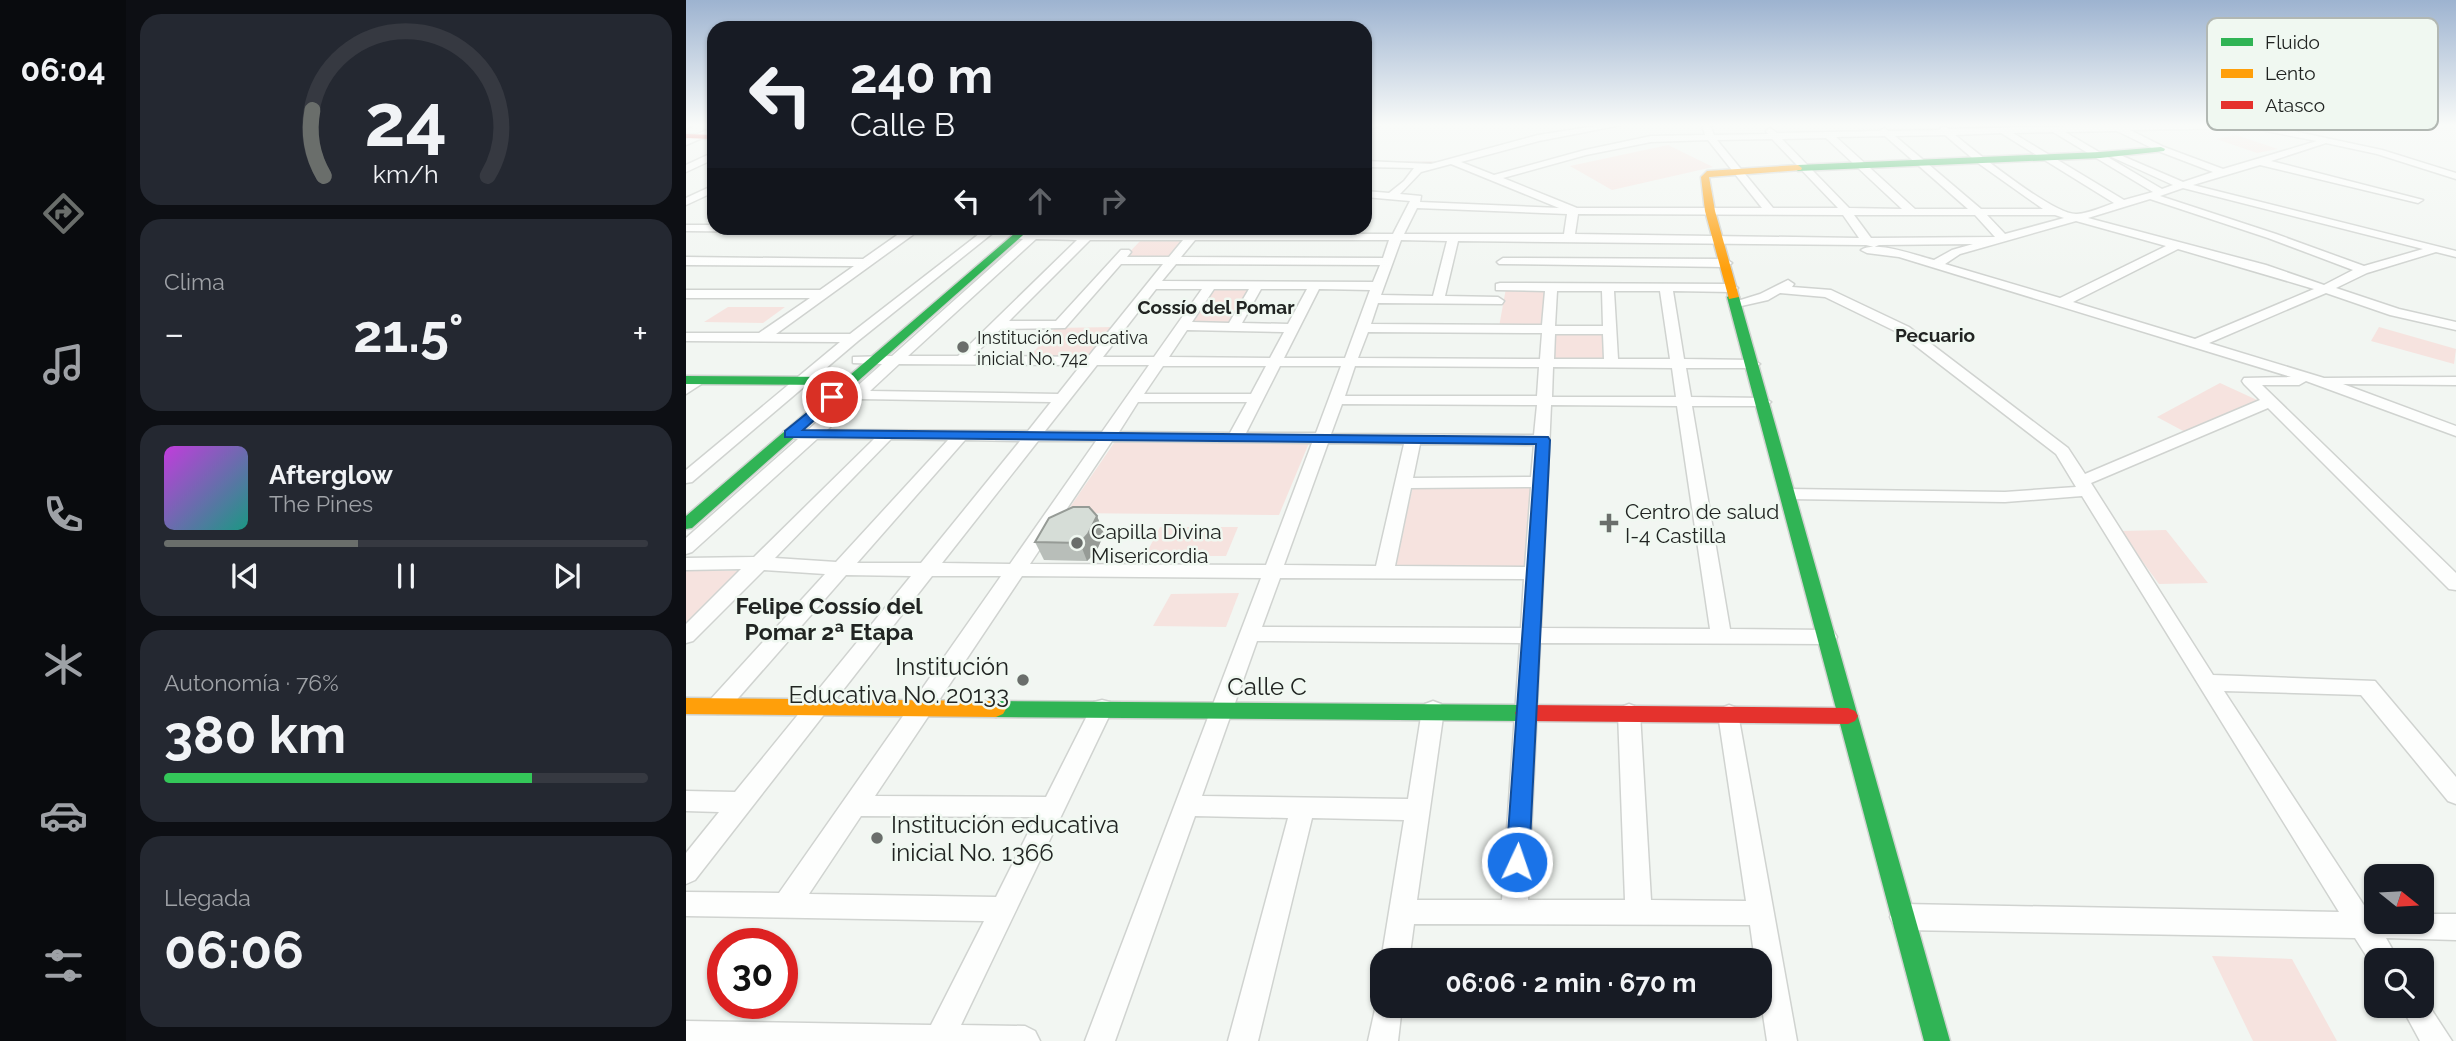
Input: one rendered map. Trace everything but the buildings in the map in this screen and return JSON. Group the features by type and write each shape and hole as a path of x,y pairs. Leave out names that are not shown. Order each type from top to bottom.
{"main road":[{"path":"1716,174 1705,175 1710,211 1937,1041"},
{"path":"686,524 790,434 866,360 1011,235"},
{"path":"686,507 833,381 866,360"},
{"path":"690,384 833,381"},
{"name":"Calle C","path":"686,706 1433,710 1848,716"}],"street":[{"path":"1391,196 1415,174"},
{"path":"1483,174 1573,210"},
{"path":"1494,178 1510,174"},
{"path":"1739,174 1770,211"},
{"path":"1809,174 1845,210 1867,241 1899,254 2317,380 2456,431"},
{"path":"1870,174 1911,211"},
{"path":"1933,174 1977,211 2004,240"},
{"path":"1999,174 2055,212"},
{"path":"2071,174 2122,203"},
{"path":"2129,174 2155,194 2363,270"},
{"path":"2154,174 2182,185 2456,254"},
{"path":"1933,266 1956,252 2004,240 2217,174"},
{"path":"2308,174 2418,201"},
{"path":"687,201 707,191"},
{"path":"1100,1041 1349,362 1396,238 1417,198 1372,195"},
{"path":"687,201 707,201"},
{"path":"1413,205 1513,211 2055,212 2262,268 2395,312 2456,326"},
{"path":"1569,238 1573,210"},
{"path":"686,228 707,228"},
{"path":"686,242 707,231"},
{"path":"764,337 868,262 898,235"},
{"path":"686,478 853,338 1010,235"},
{"path":"686,548 895,360 1012,235"},
{"path":"1078,235 1719,239 1812,242 2004,240"},
{"path":"962,360 1093,236"},
{"path":"997,326 1060,326 1139,236"},
{"path":"686,872 1191,237"},
{"path":"1438,300 1453,238"},
{"path":"1497,315 1506,238"},
{"path":"1812,242 1899,254"},
{"path":"2195,344 2363,270 2456,242"},
{"path":"2061,303 2176,245"},
{"path":"1118,260 1387,262"},
{"path":"686,261 868,262"},
{"path":"1503,262 1726,263"},
{"path":"1154,285 1315,285 1438,300 1548,330 1610,330"},
{"path":"787,904 1212,285"},
{"path":"1233,327 1257,285"},
{"path":"1236,437 1315,285"},
{"path":"1500,287 1666,288 1735,295 1753,301 1787,286 1827,293 1904,330 2062,452 2377,948"},
{"path":"1514,912 1551,287"},
{"path":"1608,288 1611,364"},
{"path":"1666,288 1721,636"},
{"path":"686,294 823,294"},
{"path":"1362,328 1497,315"},
{"path":"1184,326 1293,328"},
{"path":"686,337 853,338"},
{"path":"866,360 1753,364"},
{"path":"2249,381 2260,363"},
{"path":"2249,381 2456,381"},
{"path":"2249,381 2456,584"},
{"path":"856,395 1062,398"},
{"path":"1133,398 1257,398"},
{"path":"1335,400 1763,402"},
{"path":"1788,495 2005,497 2083,486 2269,402"},
{"path":"790,434 1543,440"},
{"path":"689,631 887,435"},
{"path":"718,706 961,435"},
{"path":"1384,572 1413,439"},
{"path":"1404,483 1541,482"},
{"path":"686,564 758,563 841,569 1536,573"},
{"path":"1249,634 1827,637"},
{"path":"2207,683 2367,687 2456,794"},
{"path":"939,1040 1102,708"},
{"path":"1397,948 1433,710"},
{"path":"1629,713 1639,912"},
{"path":"1729,714 1782,1041"},
{"path":"686,801 741,802"},
{"path":"855,806 1054,807"},
{"path":"1186,806 1418,810"},
{"path":"1243,1041 1303,808"},
{"path":"686,904 1003,909"},
{"path":"1402,912 1762,913"},
{"path":"1903,917 2456,927"},
{"path":"1383,1041 1386,1018"},
{"path":"2423,1018 2437,1041"},
{"path":"686,1036 1025,1041"}],"shaded area":[{"path":"1583,174 1684,174 1612,190"},
{"path":"1185,238 1169,259 1123,259 1142,239"},
{"path":"1253,288 1230,325 1191,325 1215,289"},
{"path":"1506,288 1548,288 1545,327 1499,327"},
{"path":"728,307 785,307 763,323 704,322"},
{"path":"1114,327 1091,356 1029,357 1055,328"},
{"path":"2379,327 2456,349 2454,364 2371,341"},
{"path":"1555,334 1605,334 1606,358 1553,358"},
{"path":"2220,383 2257,400 2187,433 2157,417"},
{"path":"1116,440 1309,443 1279,515 1066,513"},
{"path":"1413,487 1535,487 1527,570 1391,568"},
{"path":"1160,527 1238,527 1226,556 1145,556"},
{"path":"2166,530 2208,583 2159,584 2120,531"},
{"path":"686,570 744,571 692,623 686,623"},
{"path":"1239,593 1226,627 1153,626 1171,594"},
{"path":"2212,956 2292,959 2337,1041 2253,1041"}],"traffic: fast":[{"path":"686,524 1018,235"},
{"path":"1733,297 1937,1041"},
{"path":"686,380 833,381"},
{"path":"996,709 1525,713"}],"traffic: slow":[{"path":"1713,174 1705,177 1710,211 1733,297"},
{"path":"686,706 996,709"}],"traffic: jam":[{"path":"1525,713 1848,716"}],"place":[{"name":"Institución educativa inicial No. 742","path":"963,347"},
{"name":"Centro de salud I-4 Castilla","path":"1609,523"},
{"name":"Capilla Divina Misericordia","path":"1077,543"},
{"name":"Institución Educativa No. 20133","path":"1023,680"},
{"name":"Institución educativa inicial No. 1366","path":"877,838"}],"district":[{"name":"Cossío del Pomar","path":"1216,307"},
{"name":"Pecuario","path":"1935,335"},
{"name":"Felipe Cossío del Pomar 2ª Etapa","path":"829,618"}],"route":[{"path":"832,397 790,434 1543,440 1517,862"}]}
